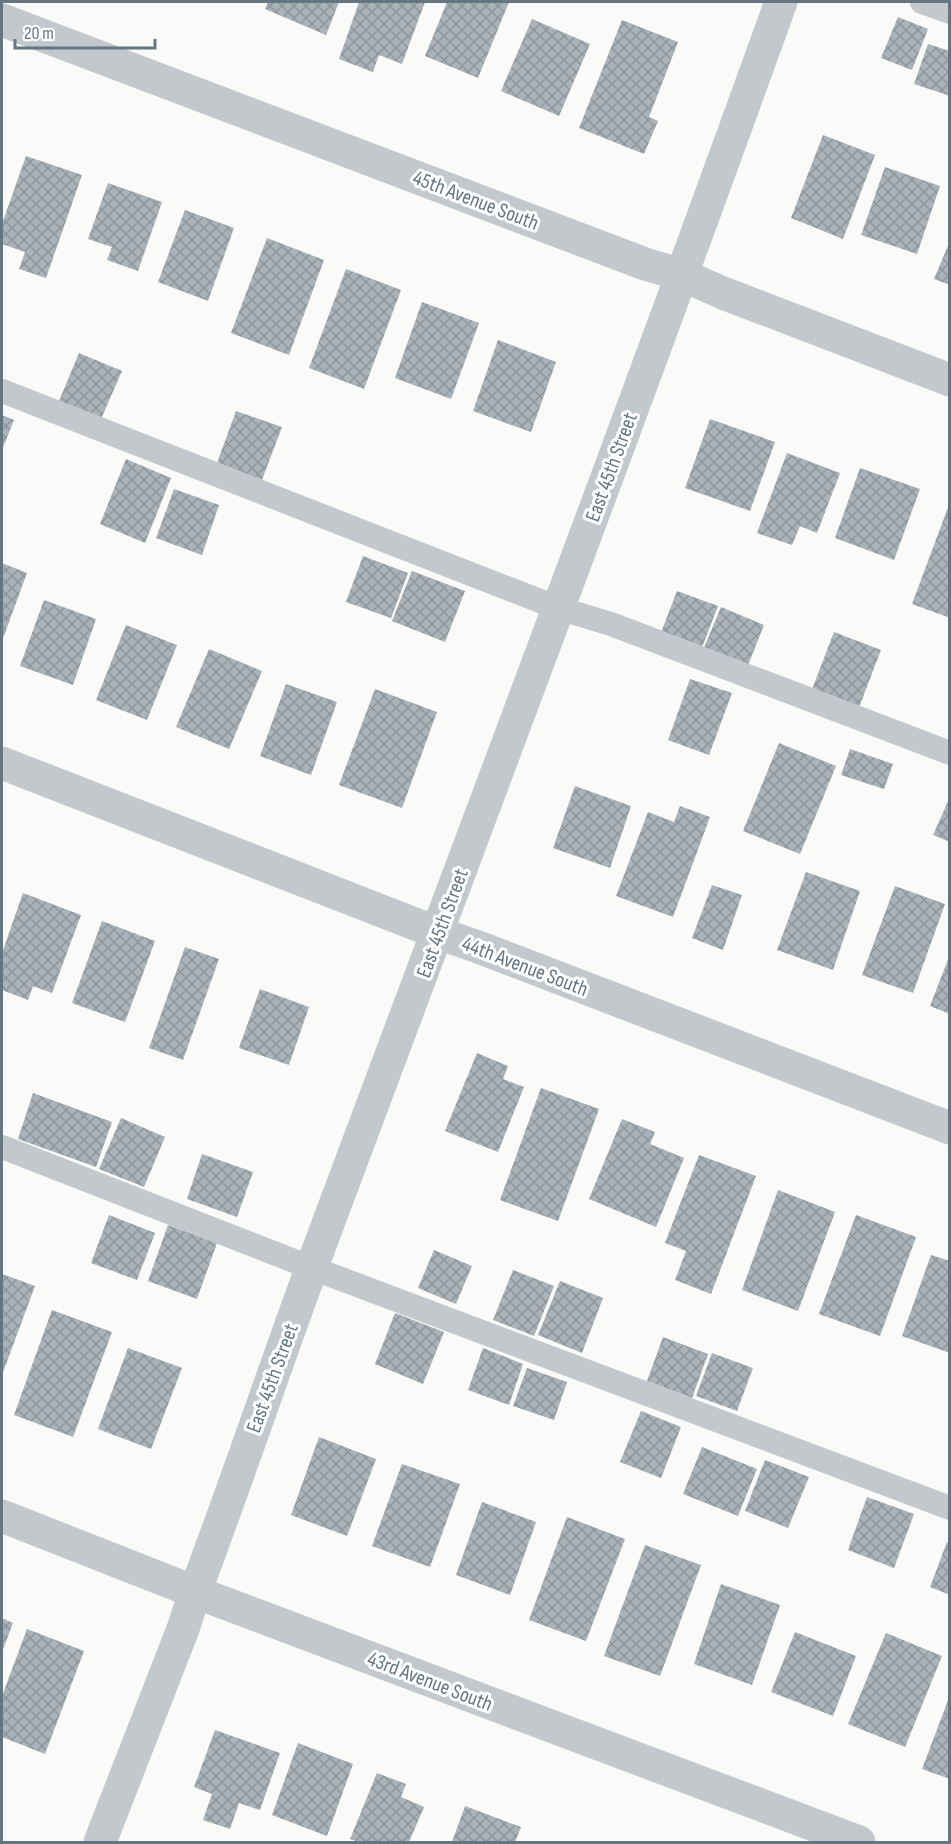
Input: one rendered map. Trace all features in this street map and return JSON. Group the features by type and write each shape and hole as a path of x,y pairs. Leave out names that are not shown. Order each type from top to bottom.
{"street":[{"name":"East 45th Street","path":"100,1842 183,1629 312,1268 682,275 781,2"},
{"name":"45th Avenue South","path":"2,20 645,264 682,275 723,293 950,380"},
{"name":"44th Avenue South","path":"2,763 438,933 950,1128"},
{"name":"43rd Avenue South","path":"2,1516 195,1592 859,1842"}],"lane":[{"path":"922,2 950,12"},
{"path":"2,391 558,608 611,624 950,753"},
{"path":"2,1147 312,1268 950,1508"}],"building":[{"path":"268,2 339,2 326,35 265,9"},
{"path":"359,2 425,2 402,64 379,55 373,72 339,59"},
{"path":"447,2 509,2 478,78 425,56"},
{"path":"898,17 928,29 912,70 881,58"},
{"path":"532,19 590,44 559,116 501,91"},
{"path":"622,20 678,42 649,117 658,121 644,154 579,128"},
{"path":"928,44 950,51 950,96 914,84"},
{"path":"823,135 875,155 843,239 791,218"},
{"path":"26,156 82,175 46,278 19,269 25,252 2,244 2,224"},
{"path":"885,167 940,186 917,254 861,235"},
{"path":"108,183 162,202 138,271 107,260 112,247 88,239"},
{"path":"185,210 234,228 208,301 158,282"},
{"path":"267,238 324,260 289,355 231,333"},
{"path":"950,241 950,285 934,279"},
{"path":"346,269 401,290 364,389 309,368"},
{"path":"422,302 479,323 451,399 395,378"},
{"path":"498,340 556,362 531,432 473,411"},
{"path":"79,353 122,371 101,419 59,401"},
{"path":"236,411 282,427 262,480 217,463"},
{"path":"2,415 14,420 2,450"},
{"path":"710,419 775,442 750,511 685,488"},
{"path":"787,453 840,473 817,533 800,526 792,545 757,533"},
{"path":"126,459 171,478 145,543 100,524"},
{"path":"860,468 920,489 894,560 835,538"},
{"path":"174,489 219,505 202,555 156,538"},
{"path":"950,502 950,618 912,604"},
{"path":"363,556 408,573 391,618 346,602"},
{"path":"2,563 27,573 2,641"},
{"path":"412,571 465,591 445,642 392,621"},
{"path":"677,591 718,606 701,650 660,635"},
{"path":"44,600 96,619 73,685 20,666"},
{"path":"721,607 764,625 747,668 703,650"},
{"path":"126,625 177,645 147,720 96,700"},
{"path":"834,632 881,650 858,710 811,692"},
{"path":"209,649 262,671 229,749 176,727"},
{"path":"690,679 732,693 709,755 668,740"},
{"path":"286,684 337,702 311,775 260,756"},
{"path":"375,689 437,712 402,808 339,785"},
{"path":"779,743 836,766 800,854 743,831"},
{"path":"850,749 893,764 884,789 841,775"},
{"path":"575,786 631,806 610,868 553,848"},
{"path":"950,797 950,842 933,835"},
{"path":"680,806 710,817 673,917 616,896 648,812 674,822"},
{"path":"806,872 860,891 833,970 777,950"},
{"path":"712,885 742,895 723,950 692,938"},
{"path":"895,886 945,904 913,993 862,975"},
{"path":"23,893 81,915 52,993 33,986 28,1000 2,990 2,953"},
{"path":"102,921 155,941 125,1022 72,1003"},
{"path":"185,947 219,959 183,1060 149,1048"},
{"path":"950,957 950,1014 930,1006"},
{"path":"260,989 309,1007 289,1065 239,1048"},
{"path":"477,1053 508,1066 503,1079 524,1087 498,1152 445,1131"},
{"path":"541,1088 599,1109 558,1221 500,1200"},
{"path":"33,1093 112,1122 96,1167 18,1139"},
{"path":"121,1118 165,1137 144,1187 99,1169"},
{"path":"622,1119 655,1132 650,1144 684,1158 656,1227 589,1199"},
{"path":"202,1154 253,1172 237,1217 187,1199"},
{"path":"699,1155 756,1176 711,1294 675,1280 686,1251 665,1243"},
{"path":"778,1190 835,1212 798,1311 742,1290"},
{"path":"109,1215 155,1233 137,1280 91,1263"},
{"path":"856,1215 916,1237 880,1336 819,1314"},
{"path":"168,1225 217,1243 197,1299 148,1281"},
{"path":"434,1250 472,1266 456,1304 418,1288"},
{"path":"931,1255 950,1261 950,1353 902,1336"},
{"path":"513,1270 554,1286 534,1336 493,1320"},
{"path":"2,1274 35,1286 2,1375"},
{"path":"560,1281 603,1298 582,1353 538,1335"},
{"path":"52,1310 112,1332 73,1437 14,1415"},
{"path":"395,1313 444,1332 423,1384 375,1364"},
{"path":"663,1337 708,1354 692,1398 647,1381"},
{"path":"128,1348 182,1368 151,1449 98,1429"},
{"path":"483,1348 523,1364 509,1405 468,1390"},
{"path":"712,1353 753,1368 737,1411 696,1396"},
{"path":"527,1368 567,1382 554,1420 513,1406"},
{"path":"641,1411 681,1427 661,1478 620,1462"},
{"path":"319,1437 376,1459 347,1536 291,1515"},
{"path":"702,1447 757,1469 738,1516 683,1494"},
{"path":"765,1460 809,1477 788,1528 745,1511"},
{"path":"402,1464 460,1484 430,1567 372,1546"},
{"path":"867,1497 914,1514 894,1568 848,1550"},
{"path":"482,1502 536,1522 510,1595 456,1575"},
{"path":"567,1517 625,1539 586,1641 529,1620"},
{"path":"947,1542 950,1543 950,1595 930,1587"},
{"path":"645,1545 701,1565 660,1676 604,1656"},
{"path":"721,1584 780,1605 752,1685 694,1664"},
{"path":"2,1618 13,1623 2,1652"},
{"path":"27,1629 84,1651 45,1754 2,1737 2,1696"},
{"path":"795,1632 856,1656 833,1716 771,1692"},
{"path":"886,1633 942,1656 905,1747 848,1724"},
{"path":"950,1695 950,1779 922,1769"},
{"path":"215,1730 280,1753 260,1810 239,1803 230,1829 203,1820 212,1794 194,1787"},
{"path":"298,1743 353,1764 327,1836 272,1815"},
{"path":"377,1773 406,1784 401,1797 424,1807 409,1842 359,1842 350,1839"},
{"path":"465,1806 521,1827 515,1842 452,1842"}]}
